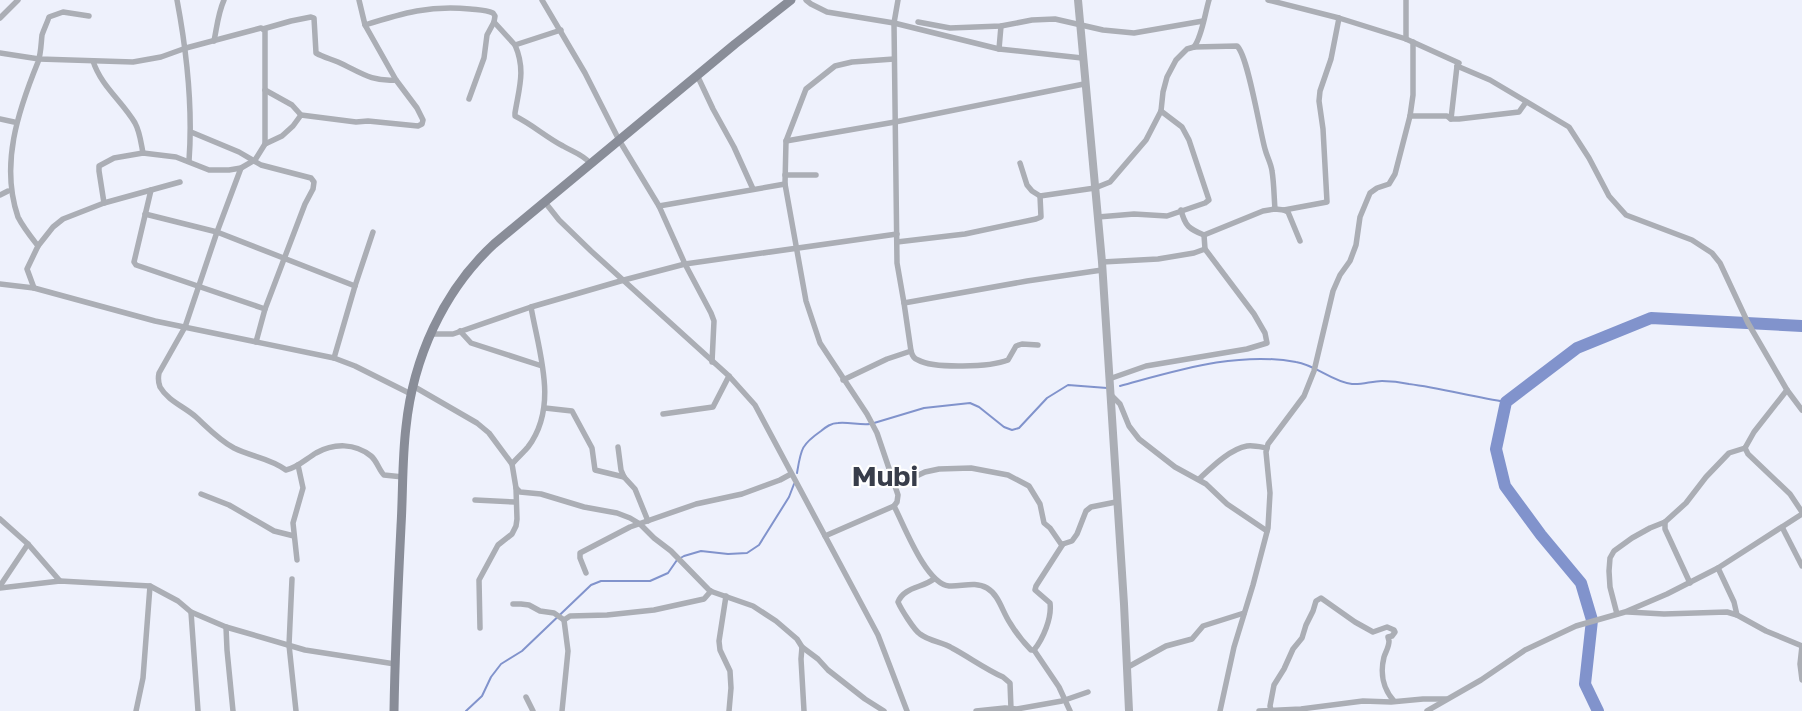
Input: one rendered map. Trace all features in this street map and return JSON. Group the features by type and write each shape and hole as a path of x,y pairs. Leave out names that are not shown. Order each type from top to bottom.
{"main road":[{"path":"394,711 406,427 412,390 431,334 451,296 479,258 544,201 791,0"}],"street":[{"path":"0,18 18,0"},
{"path":"177,0 186,48 191,132 189,161"},
{"path":"214,41 219,10 224,0"},
{"path":"265,90 292,105 301,115 356,122 368,121 418,126 422,124 423,120 418,108 396,80 365,25 359,0"},
{"path":"542,0 585,73 619,140 659,206 685,264 712,313 714,320 712,362"},
{"path":"806,0 827,12 894,23 998,49 1082,58"},
{"path":"898,0 894,23 897,263 910,351 914,357 924,362 983,366 1008,360 1016,346 1038,344"},
{"path":"1078,0 1084,84 1102,266 1128,667 1129,711"},
{"path":"1194,47 1200,38 1208,0"},
{"path":"1268,0 1339,18 1406,39 1459,63 1457,66 1451,119"},
{"path":"1406,0 1406,39"},
{"path":"365,25 407,12 430,8 449,7 490,11 495,16 494,22 487,35 484,58 469,100"},
{"path":"38,246 18,217 8,191 7,155 14,122 39,59 43,33 49,17 63,12 89,16"},
{"path":"0,53 39,59 134,62 161,57 186,48 261,28 264,29 291,21 314,18 316,53 346,66 365,77 385,81 396,80"},
{"path":"1181,210 1184,223 1204,235 1263,211 1284,210 1328,201 1319,101 1320,91 1331,60 1339,18"},
{"path":"918,22 950,28 1001,26 1032,20 1055,19 1103,30 1134,33 1203,21"},
{"path":"494,22 515,45 521,63 522,74 515,116 565,147 584,156 590,163"},
{"path":"998,49 1001,26"},
{"path":"104,203 99,166 114,158 144,153 176,157 209,170 241,168 255,160 265,144 264,29"},
{"path":"515,45 561,30"},
{"path":"1220,711 1234,646 1267,531 1270,493 1267,448 1272,438 1304,396 1314,371 1334,291 1356,245 1360,217 1364,205 1370,193 1392,181 1410,116 1413,95 1413,42"},
{"path":"1020,163 1027,185 1040,196 1095,188 1110,182 1146,140 1161,111 1163,92 1176,60 1187,49 1194,47 1237,46 1240,48 1272,172 1275,209"},
{"path":"825,536 894,506 898,496 877,433 867,414 820,343 806,301 785,184 786,141 806,89 823,74 835,66 852,62 894,58"},
{"path":"93,61 97,73 135,123 144,153"},
{"path":"1457,66 1490,80 1569,127 1589,158 1609,196 1626,216 1692,240 1712,253 1720,263 1748,323 1786,390 1802,410"},
{"path":"697,75 753,189"},
{"path":"786,141 895,122 1084,84"},
{"path":"1410,116 1447,116 1451,119 1469,119 1519,112 1526,102"},
{"path":"1098,217 1134,214 1167,216 1181,210 1205,204 1210,200 1189,140 1182,127 1161,111"},
{"path":"265,144 282,136 301,115"},
{"path":"0,119 14,122"},
{"path":"191,132 255,160 261,165 311,178 314,182 313,189 305,204 265,309 256,342"},
{"path":"241,168 185,327 159,372 158,381 165,394 195,416 218,438 232,447 276,463 286,470 331,446 355,447 372,456 384,476 403,477"},
{"path":"785,176 816,175"},
{"path":"34,288 27,269 28,264 52,227 63,219 104,203 180,182"},
{"path":"659,206 785,184"},
{"path":"151,190 134,262 136,265 265,309"},
{"path":"0,195 8,191"},
{"path":"897,242 964,234 1036,219 1041,217 1042,213 1040,196"},
{"path":"544,201 559,220 591,251 729,376 748,396 762,416 791,474 878,635 904,710"},
{"path":"1284,210 1288,212 1300,241"},
{"path":"146,214 217,232 355,286"},
{"path":"334,358 373,232"},
{"path":"431,334 453,334 531,307 685,264 897,234"},
{"path":"1109,380 1146,366 1247,349 1267,343 1265,333 1254,314 1205,249 1204,235"},
{"path":"904,303 1102,266 1194,254 1205,249"},
{"path":"0,278 3,284 34,288 185,327 334,358 412,390 477,423 489,433 512,464 516,488 517,519 512,534 498,546 479,580 480,628"},
{"path":"512,464 528,447 534,437 545,408 546,389 531,307"},
{"path":"460,331 470,343 542,366"},
{"path":"843,380 887,359 910,351"},
{"path":"663,414 713,407 729,376"},
{"path":"1617,614 1610,587 1610,558 1614,551 1632,538 1666,522 1686,503 1706,477 1729,453 1745,448 1754,432 1786,390"},
{"path":"1110,394 1120,404 1129,426 1139,439 1176,467 1198,479 1227,504 1267,531"},
{"path":"545,408 572,411 592,448 595,470 624,477"},
{"path":"1198,479 1212,465 1238,448 1249,445 1267,448"},
{"path":"618,447 621,470 624,477 635,489 648,521"},
{"path":"1428,711 1481,680 1525,650 1576,626 1625,612 1667,594 1718,568 1802,513 1790,494 1748,454 1745,448"},
{"path":"297,560 293,523 304,488 298,465"},
{"path":"895,486 925,472 939,469 971,468 1008,474 1029,486 1040,504 1044,522 1061,544 1063,544"},
{"path":"586,574 580,553 630,527 696,504 742,494 791,474"},
{"path":"516,488 520,492 540,494 584,507 617,513 640,524 682,561 711,591 753,606 797,639 802,647 865,699 884,711"},
{"path":"201,494 229,505 274,531 294,536"},
{"path":"475,500 515,502"},
{"path":"1034,650 1042,636 1051,610 1050,603 1035,590 1063,544 1072,541 1077,534 1086,511 1091,507 1116,502"},
{"path":"894,506 918,555 934,579 947,586 975,584 986,587 996,597 1008,621 1020,638 1030,650 1034,650 1060,687 1070,711"},
{"path":"0,519 28,544 60,581"},
{"path":"1666,522 1666,530 1690,582"},
{"path":"1782,527 1802,566"},
{"path":"0,587 28,544"},
{"path":"1718,568 1734,602 1736,615"},
{"path":"292,579 289,645 296,711"},
{"path":"934,579 901,596 898,602 902,612 918,633 928,639 951,647 1010,683 1011,709"},
{"path":"0,587 60,581 150,586 178,601 190,612 226,627 320,653 395,664"},
{"path":"136,711 142,678 150,586"},
{"path":"563,620 570,616 607,615 654,610 704,599 711,591"},
{"path":"726,596 719,641 720,650 730,671 729,711"},
{"path":"1271,710 1274,685 1293,649 1302,638 1316,601 1321,598 1373,632 1387,628 1394,630 1395,632 1392,636 1388,637 1389,646 1385,655 1382,675 1388,695 1394,701"},
{"path":"513,604 529,605 540,611 554,613 563,620 568,651 562,711"},
{"path":"190,612 198,711"},
{"path":"1625,612 1664,614 1727,612 1736,615 1766,631 1802,646 1800,664 1802,680"},
{"path":"1128,667 1166,646 1192,639 1203,626 1244,613"},
{"path":"226,627 233,711"},
{"path":"802,647 804,711"},
{"path":"976,711 1017,709 1066,699 1088,692"},
{"path":"526,697 533,711"},
{"path":"1259,711 1302,709 1362,701 1448,700"}],"waterway":[{"path":"1598,711 1585,684 1592,620 1581,583 1541,535 1505,486 1496,449 1506,402 1577,348 1651,318 1802,326"},
{"path":"1120,386 1207,364 1251,359 1274,359 1310,366 1345,383 1396,382 1506,402"},
{"path":"874,423 924,408 970,403 979,407 1004,427 1012,430 1019,428 1047,398 1068,385 1107,388"},
{"path":"797,473 803,448 809,440 827,427 838,423 870,424"},
{"path":"466,711 482,696 491,677 501,664 522,651 591,585 601,581 650,581 668,573 677,560 701,551 728,554 747,553 759,545 789,497 794,484"}],"district":[{"name":"Mubi","path":"885,476"}]}
